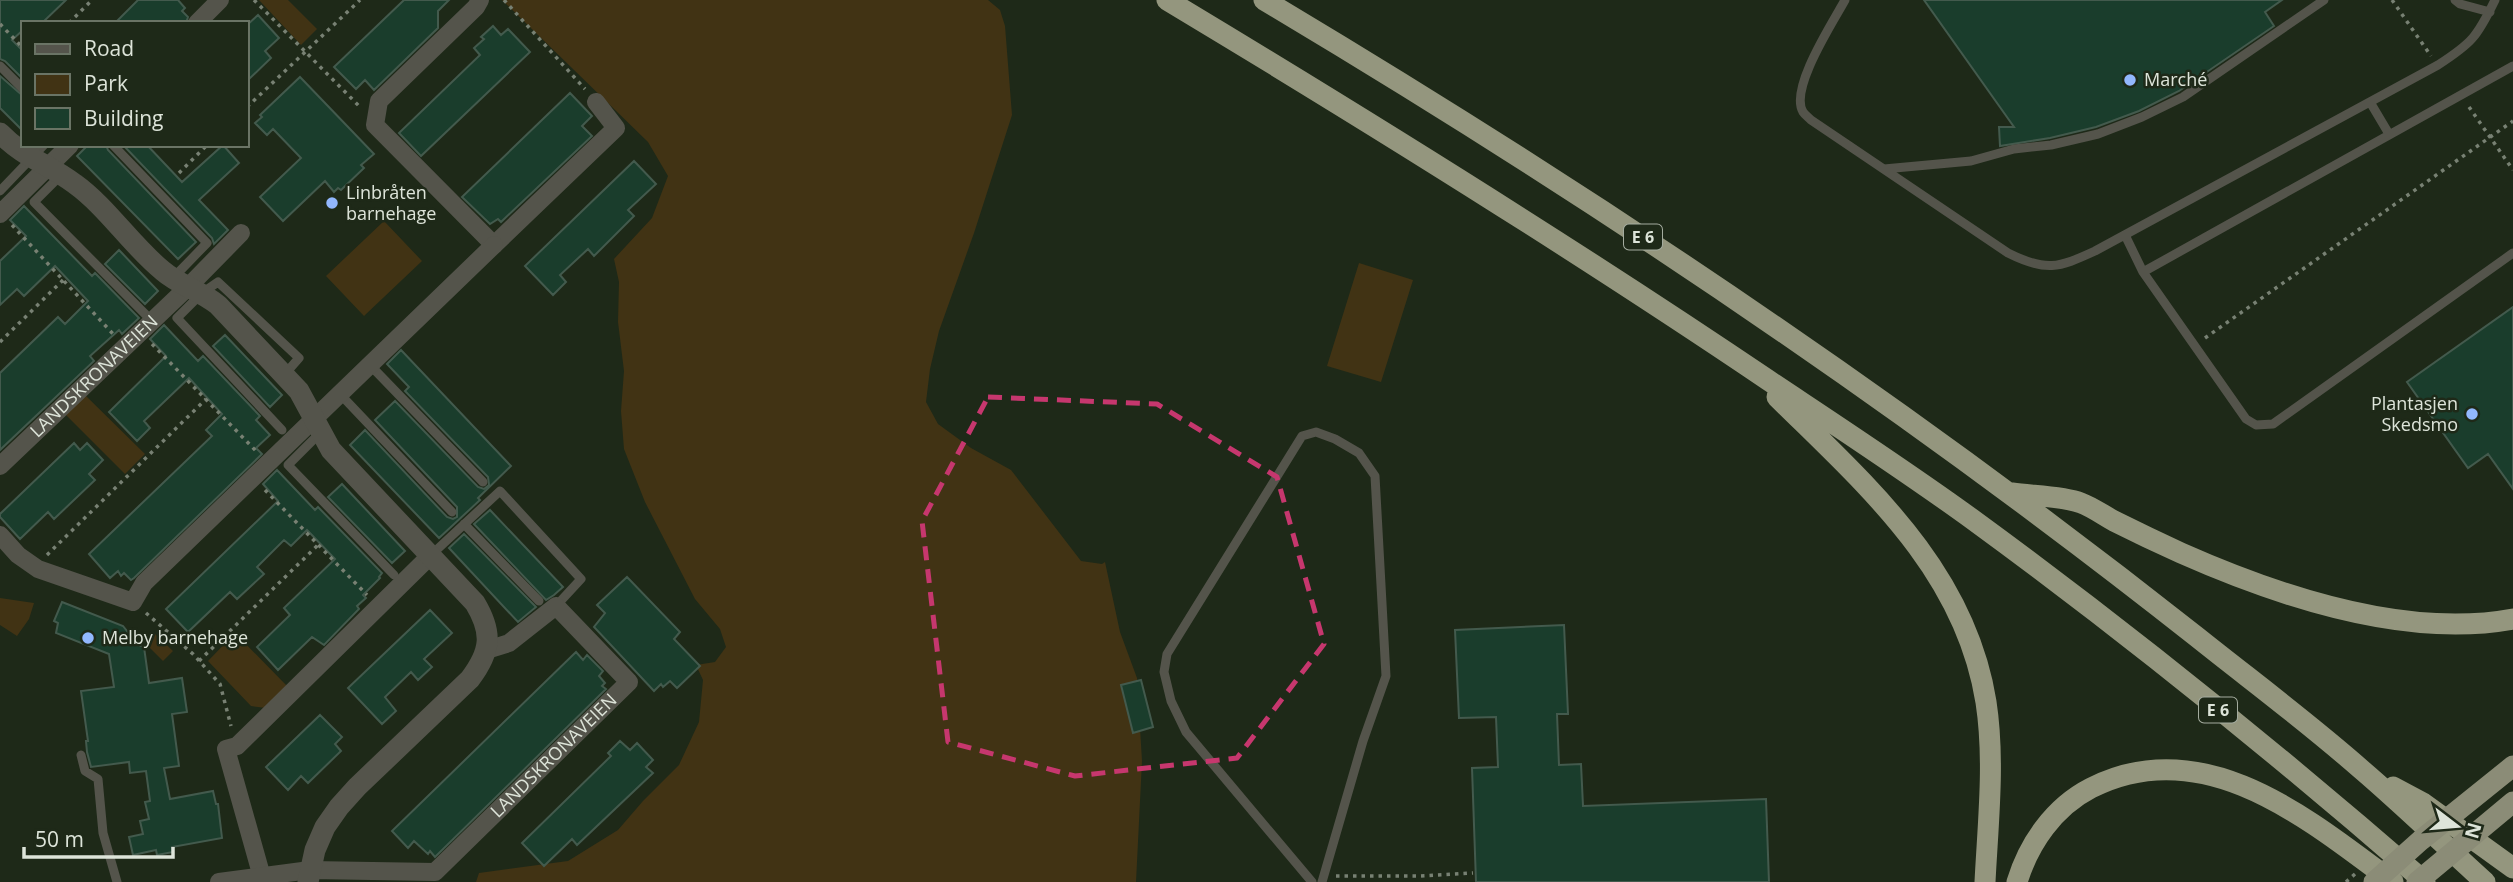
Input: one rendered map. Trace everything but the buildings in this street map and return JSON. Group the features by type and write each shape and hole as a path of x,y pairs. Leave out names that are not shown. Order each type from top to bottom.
{"highway":[{"name":"E 6","path":"1167,0 1447,170 1739,360 1953,505 2097,614 2243,730 2425,882"},
{"name":"E 6","path":"1264,0 1471,127 1671,255 1787,333 2010,493 2127,581 2362,769 2485,882"},
{"path":"1739,360 1893,515 1933,566 1958,610 1979,669 1988,727 1990,781 1985,882"},
{"name":"E 6","path":"2010,493 2079,502 2178,552 2235,576 2330,606 2391,618 2449,624 2473,625 2513,619"},
{"path":"2374,882 2513,766"},
{"path":"2017,882 2022,866 2043,829 2082,793 2120,775 2144,769 2166,768 2214,775 2260,794 2330,836 2393,882"},
{"path":"2362,769 2423,803 2513,868"},
{"path":"2417,882 2513,802"}],"street":[{"path":"199,21 220,0"},
{"path":"480,0 476,7 379,101 375,125 494,245"},
{"path":"0,535 18,555 38,569 133,602 144,583 267,462 317,426 340,394 616,128 596,102"},
{"path":"0,133 13,147 45,162 77,184 163,271 218,305 299,391 331,450 475,603 484,618 488,636 487,650 481,665 471,679 339,807 325,827 315,850 309,876 262,877 219,882"},
{"path":"1,213 45,162 67,147"},
{"name":"LANDSKRONAVEIEN","path":"0,466 241,233"},
{"path":"262,877 226,749 237,746 430,556"},
{"path":"487,650 509,643 547,604"},
{"name":"LANDSKRONAVEIEN","path":"309,876 435,872 629,682 547,604"}],"lane":[{"path":"1845,0 1804,75 1800,102 1802,111 1811,120 2008,253 2034,264 2059,266 2125,235 2370,102 2465,47 2477,34 2495,0"},
{"path":"1883,169 1971,161 2014,149 2051,145 2098,134 2185,96 2323,0"},
{"path":"2455,0 2460,4 2490,12"},
{"path":"0,65 21,87"},
{"path":"2143,272 2513,66"},
{"path":"2370,102 2389,134"},
{"path":"115,147 206,243 177,318 282,430"},
{"path":"0,191 45,162"},
{"path":"45,162 34,202 146,327"},
{"path":"2125,235 2143,272 2246,419 2256,425 2273,424 2513,253"},
{"path":"370,365 483,482"},
{"path":"340,394 452,512"},
{"path":"317,426 288,465 394,575"},
{"path":"1312,882 1186,732 1171,701 1164,672 1167,654 1302,436 1316,432 1359,453 1375,476 1386,676 1363,741 1323,879"},
{"path":"430,556 464,524 500,491 581,579 547,604 464,524"},
{"path":"81,755 85,771 98,779 103,833 117,882"}],"path":[{"path":"71,21 92,0"},
{"path":"254,0 363,110 377,115"},
{"path":"248,106 303,51 360,0"},
{"path":"504,0 596,102"},
{"path":"2392,0 2432,57"},
{"path":"0,24 21,46"},
{"path":"2466,102 2513,170"},
{"path":"2194,345 2513,121"},
{"path":"179,173 205,147"},
{"path":"1,213 125,347"},
{"path":"0,342 63,280"},
{"path":"146,327 206,400 267,462"},
{"path":"44,558 206,400"},
{"path":"252,477 378,606"},
{"path":"199,661 318,545"},
{"path":"133,602 199,661 220,684 237,746"},
{"path":"1323,879 1473,873"}],"highlighted area":[{"path":"988,397 1157,404 1277,477 1324,644 1237,758 1075,776 948,742 922,521"}],"green space":[{"path":"259,0 288,0 317,29 301,45"},
{"path":"502,0 988,0 1000,10 1005,26 1012,115 939,331 926,402 938,424 971,448 1011,470 1081,561 1102,564 1105,562 1120,632 1137,678 1142,761 1136,882 476,882 479,873 568,861 618,830 679,765 699,722 703,680 696,665 715,662 726,647 720,629 695,599 645,502 624,449 621,411 624,371 618,322 619,282 614,259 652,218 668,176 648,142"},
{"path":"384,221 422,261 364,316 326,276"},
{"path":"1359,263 1413,280 1381,382 1327,366"},
{"path":"85,395 145,454 125,474 66,415"},
{"path":"0,598 34,603 29,619 17,636 0,625"},
{"path":"154,633 173,651 163,661 145,643"},
{"path":"235,633 287,686 266,708 251,706 208,661"}],"place":[{"name":"Marché","path":"2130,80"},
{"name":"Linbråten barnehage","path":"332,203"},
{"name":"Plantasjen Skedsmo","path":"2472,414"},
{"name":"Melby barnehage","path":"88,638"}]}
